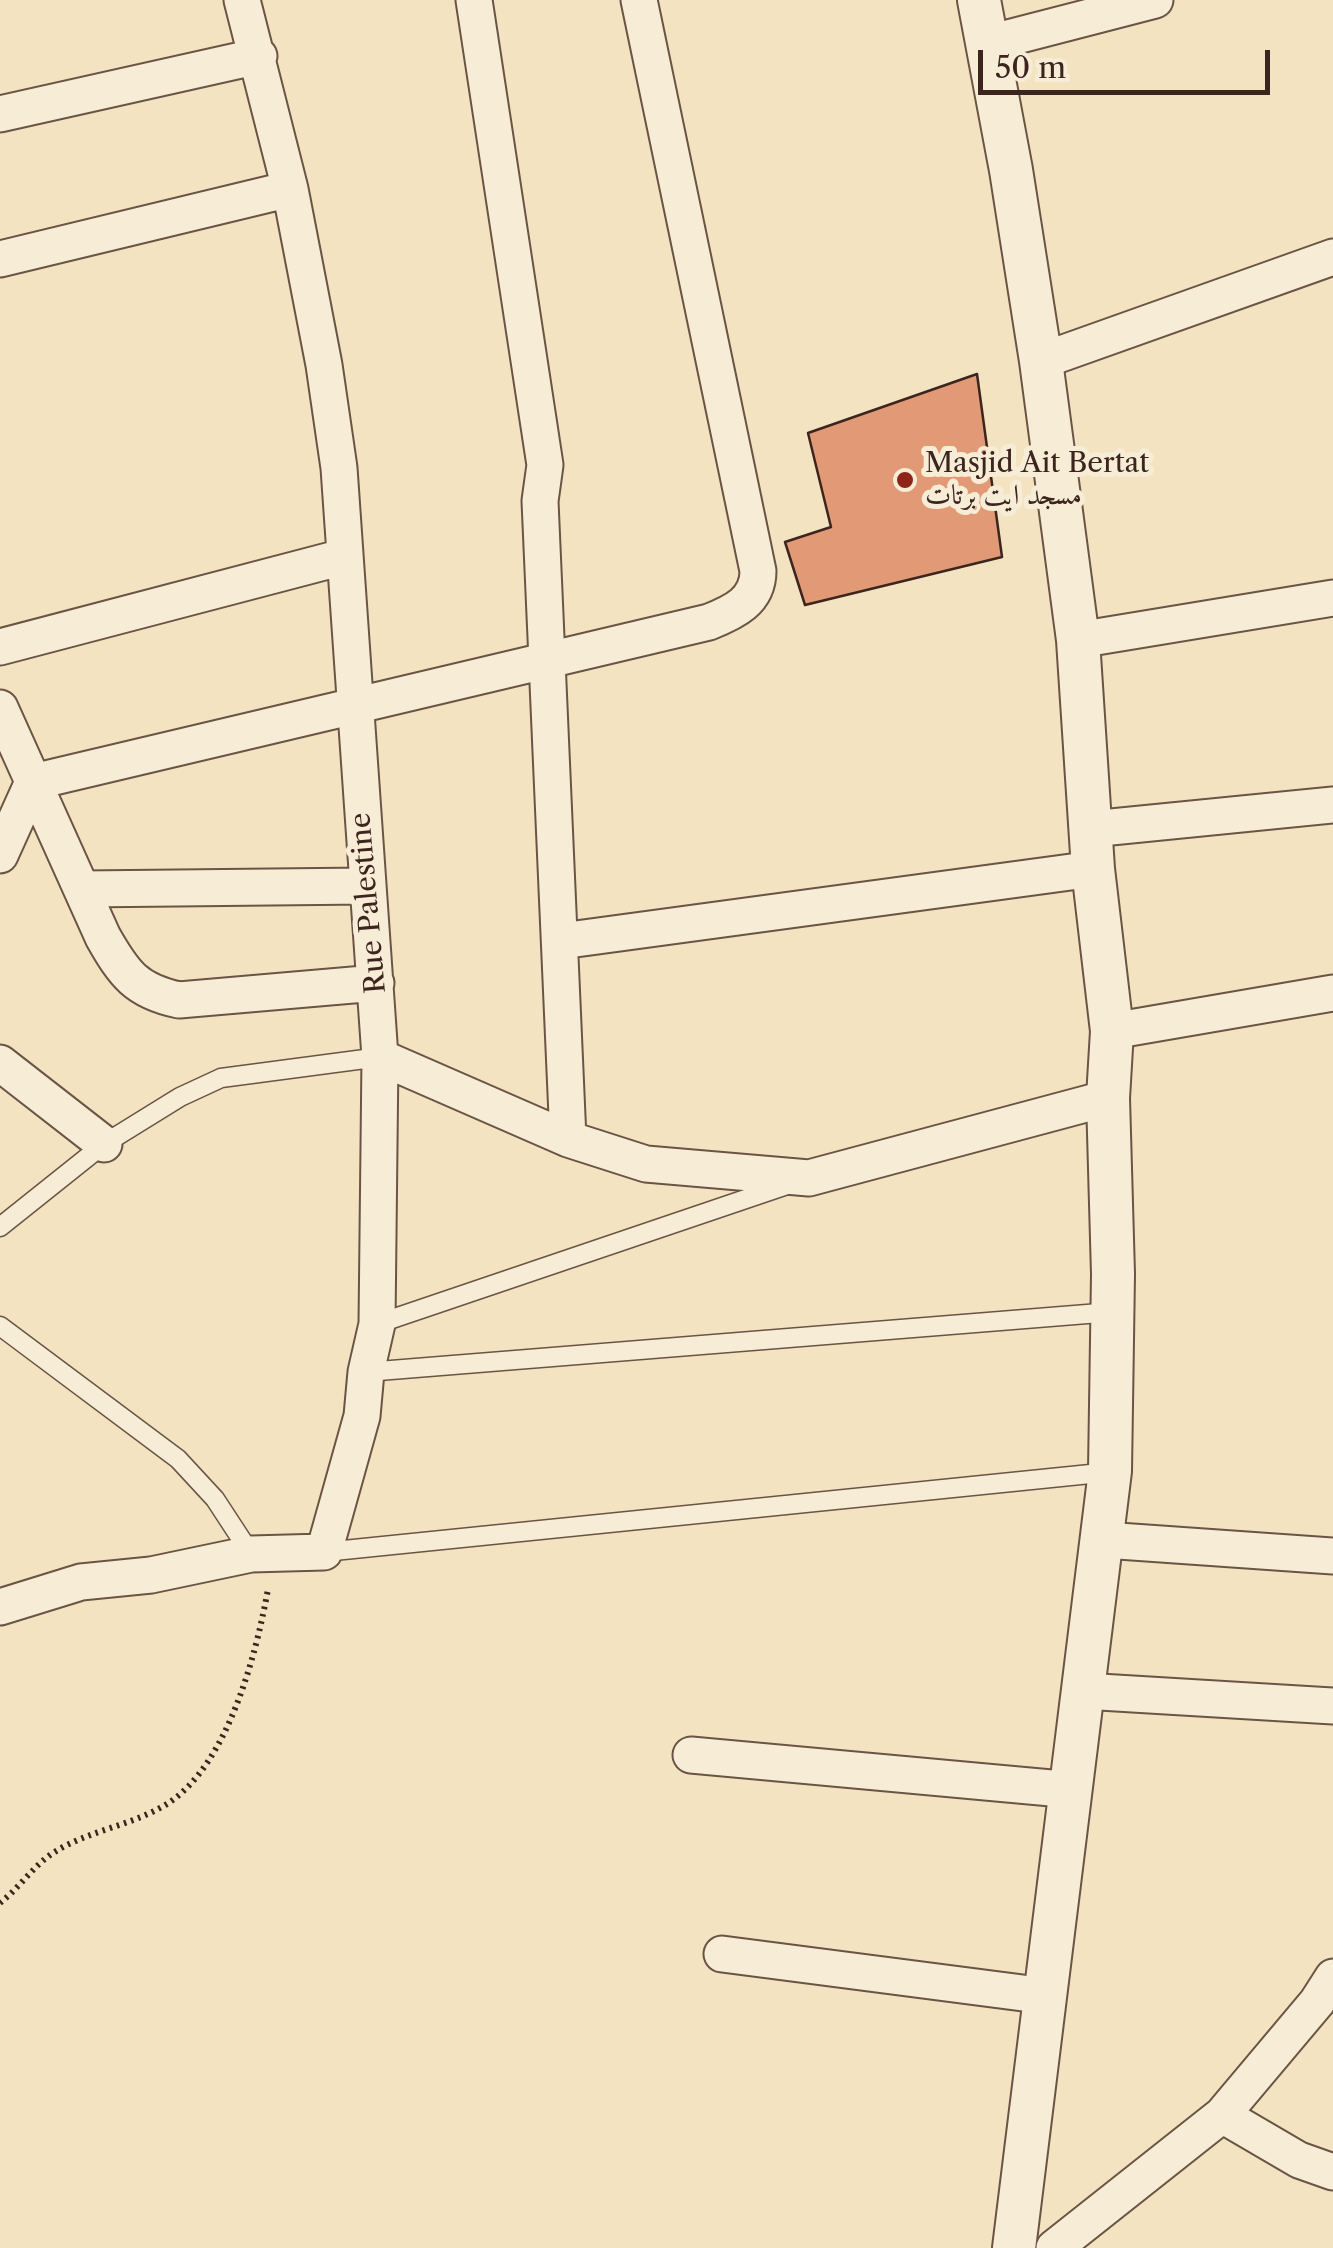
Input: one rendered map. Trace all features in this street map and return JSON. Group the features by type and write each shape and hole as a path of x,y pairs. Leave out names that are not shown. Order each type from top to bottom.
{"street":[{"name":"Rue Palestine","path":"242,0 290,189 324,365 339,468 380,1056 377,1324 366,1372 362,1416 324,1552"},
{"path":"474,0 545,465 540,501 568,1140"},
{"path":"33,782 709,622 749,600 758,584 754,552 639,0"},
{"path":"979,0 1040,360 1078,640 1092,849 1112,1031 1108,1098 1110,1472 1014,2248"},
{"path":"989,43 1155,0"},
{"path":"0,114 259,56"},
{"path":"0,259 290,189"},
{"path":"1040,360 1333,257"},
{"path":"0,647 343,557"},
{"path":"1078,640 1333,598"},
{"path":"0,708 120,966 137,985 156,995 179,1000 376,983"},
{"path":"0,854 33,782"},
{"path":"561,941 1333,805"},
{"path":"82,889 366,886"},
{"path":"1112,1031 1333,993"},
{"path":"380,1056 568,1140 646,1164 809,1178 1108,1098"},
{"path":"0,1063 104,1144"},
{"path":"1104,1540 1333,1556"},
{"path":"0,1607 80,1582 263,1554 324,1552"},
{"path":"1084,1690 1333,1706"},
{"path":"692,1754 1073,1790"},
{"path":"722,1954 1046,1996"},
{"path":"1054,2248 1222,2115 1317,2002 1333,1977"},
{"path":"1222,2115 1299,2160 1333,2172"},
{"path":"1299,2160 1333,2145"}],"lane":[{"path":"0,1228 104,1144 221,1078 380,1056"},
{"path":"377,1324 809,1178"},
{"path":"366,1372 1112,1312"},
{"path":"0,1326 178,1459 263,1554"},
{"path":"324,1552 1110,1472"}],"path":[{"path":"0,1903 50,1855 169,1802 200,1775 227,1728 262,1624 263,1554"}],"building":[{"name":"Masjid Ait Bertat مسجد ايت برتات","path":"977,374 1002,557 805,605 785,542 831,527 808,433"}],"place":[{"name":"Masjid Ait Bertat مسجد ايت برتات","path":"905,480"}]}
